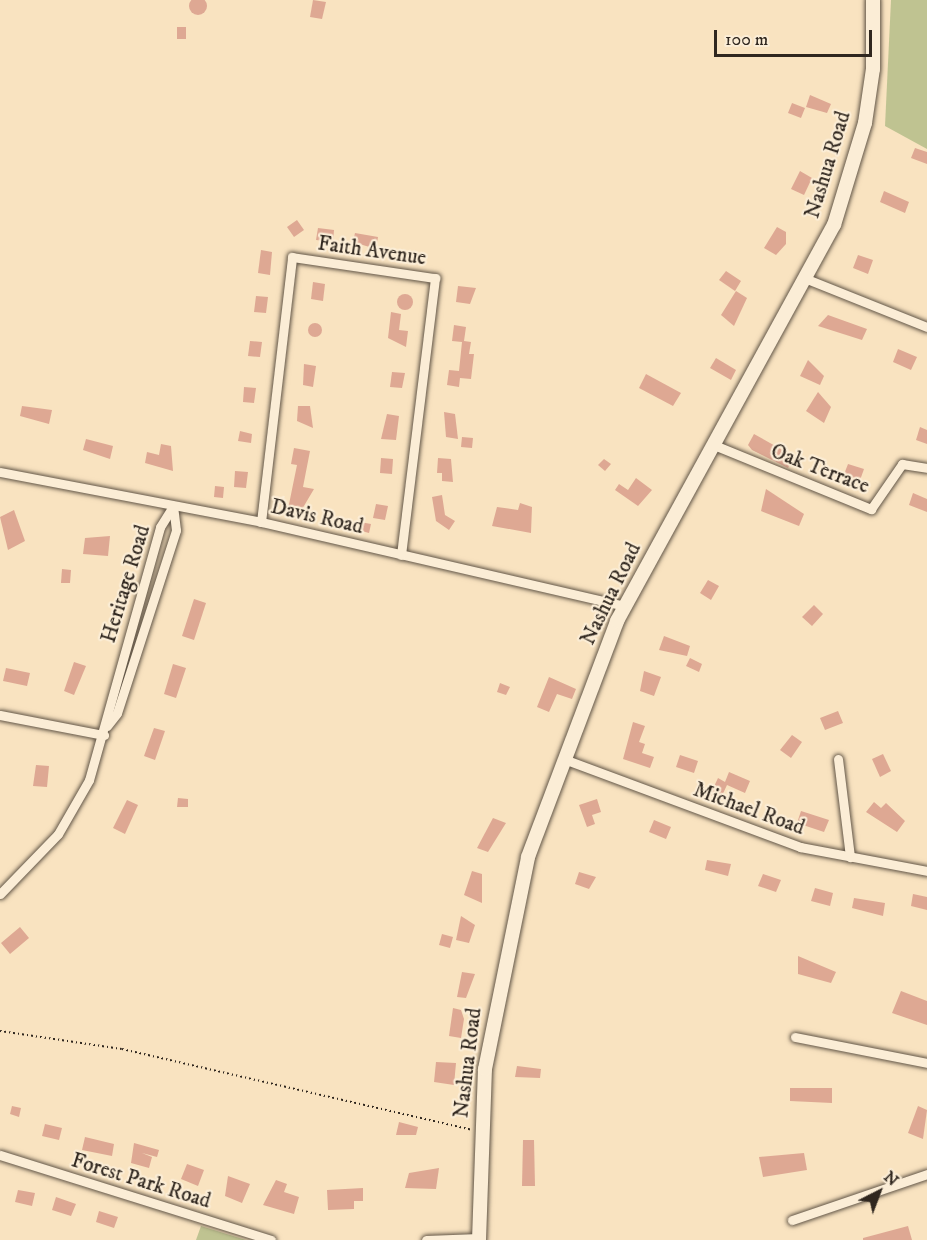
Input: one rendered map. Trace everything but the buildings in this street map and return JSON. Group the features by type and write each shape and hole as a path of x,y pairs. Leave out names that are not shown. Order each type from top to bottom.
{"main road":[{"name":"Nashua Road","path":"479,1239 485,1069 510,933 528,857 625,606 807,279 834,225 865,123 873,69 873,0"}],"street":[{"name":"Faith Avenue","path":"261,522 292,257 435,278 401,555"},
{"path":"807,279 927,327"},
{"name":"Oak Terrace","path":"714,445 871,509 902,464 927,468"},
{"name":"Davis Road","path":"0,472 261,522 625,606"},
{"name":"Heritage Road","path":"106,731 107,709 160,527 173,506"},
{"name":"Heritage Road","path":"0,894 65,823 89,780 106,731 117,713 176,530 173,506"},
{"path":"0,715 106,731"},
{"name":"Michael Road","path":"564,759 789,844 927,871"},
{"path":"838,759 850,857"},
{"path":"795,1037 927,1063"},
{"name":"Forest Park Road","path":"0,1155 272,1240"},
{"path":"792,1220 927,1174"},
{"path":"426,1240 479,1239"}],"path":[{"path":"0,1031 122,1049 481,1132"}],"green space":[{"path":"891,0 927,0 927,149 885,126"},
{"path":"201,1226 246,1240 196,1240"}]}
